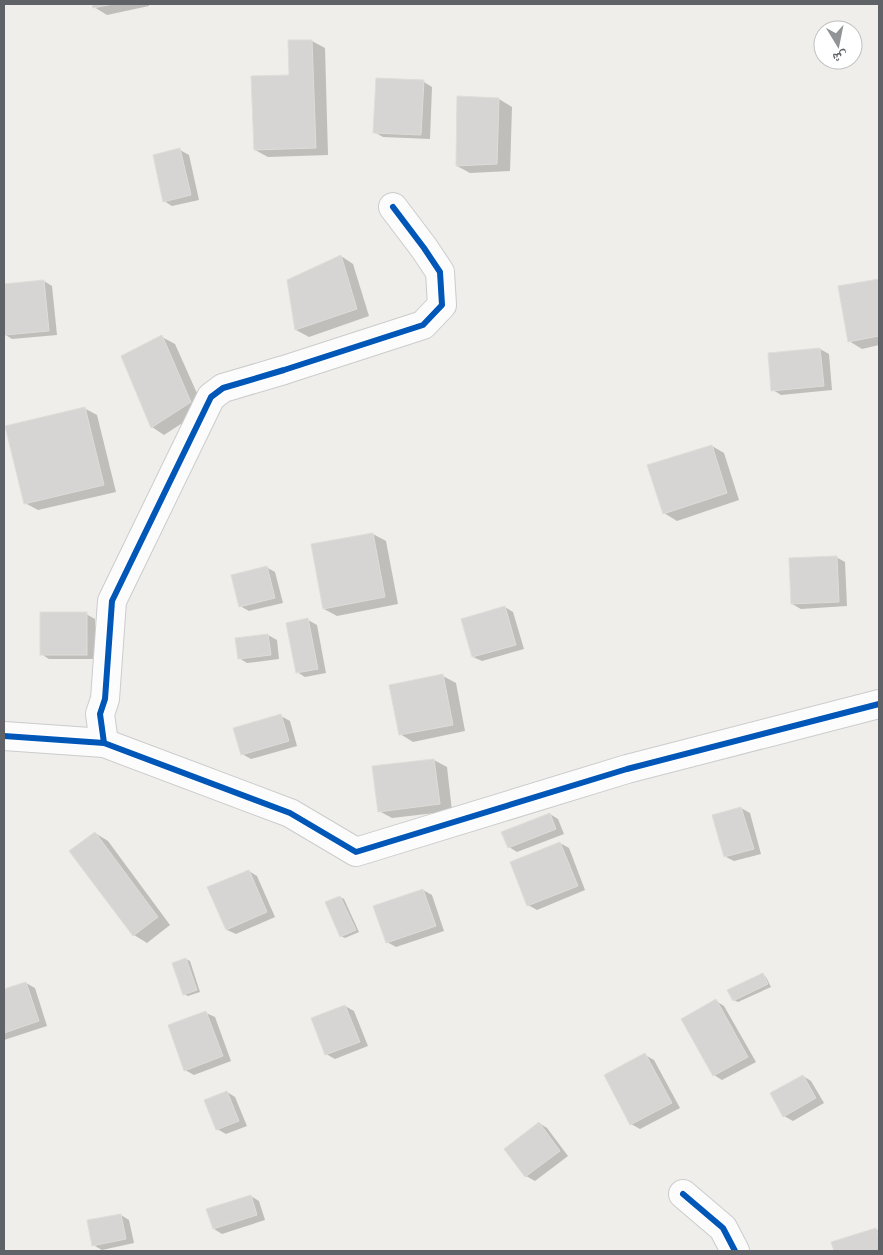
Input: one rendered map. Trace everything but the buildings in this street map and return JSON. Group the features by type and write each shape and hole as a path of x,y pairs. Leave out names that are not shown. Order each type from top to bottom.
{"street":[{"path":"104,742 100,714 105,699 112,601 211,397 223,388 423,325 442,304 440,272 393,208"},
{"path":"4,736 104,742 290,813 356,852 627,769 879,704"},
{"path":"683,1194 723,1228 735,1251"}],"cycle path":[{"path":"4,736 104,743 100,714 105,699 112,601 211,397 223,388 423,325 442,305 440,272 393,207"},
{"path":"104,743 290,813 356,852 627,769 879,704"},
{"path":"683,1194 723,1228 735,1251"}]}
